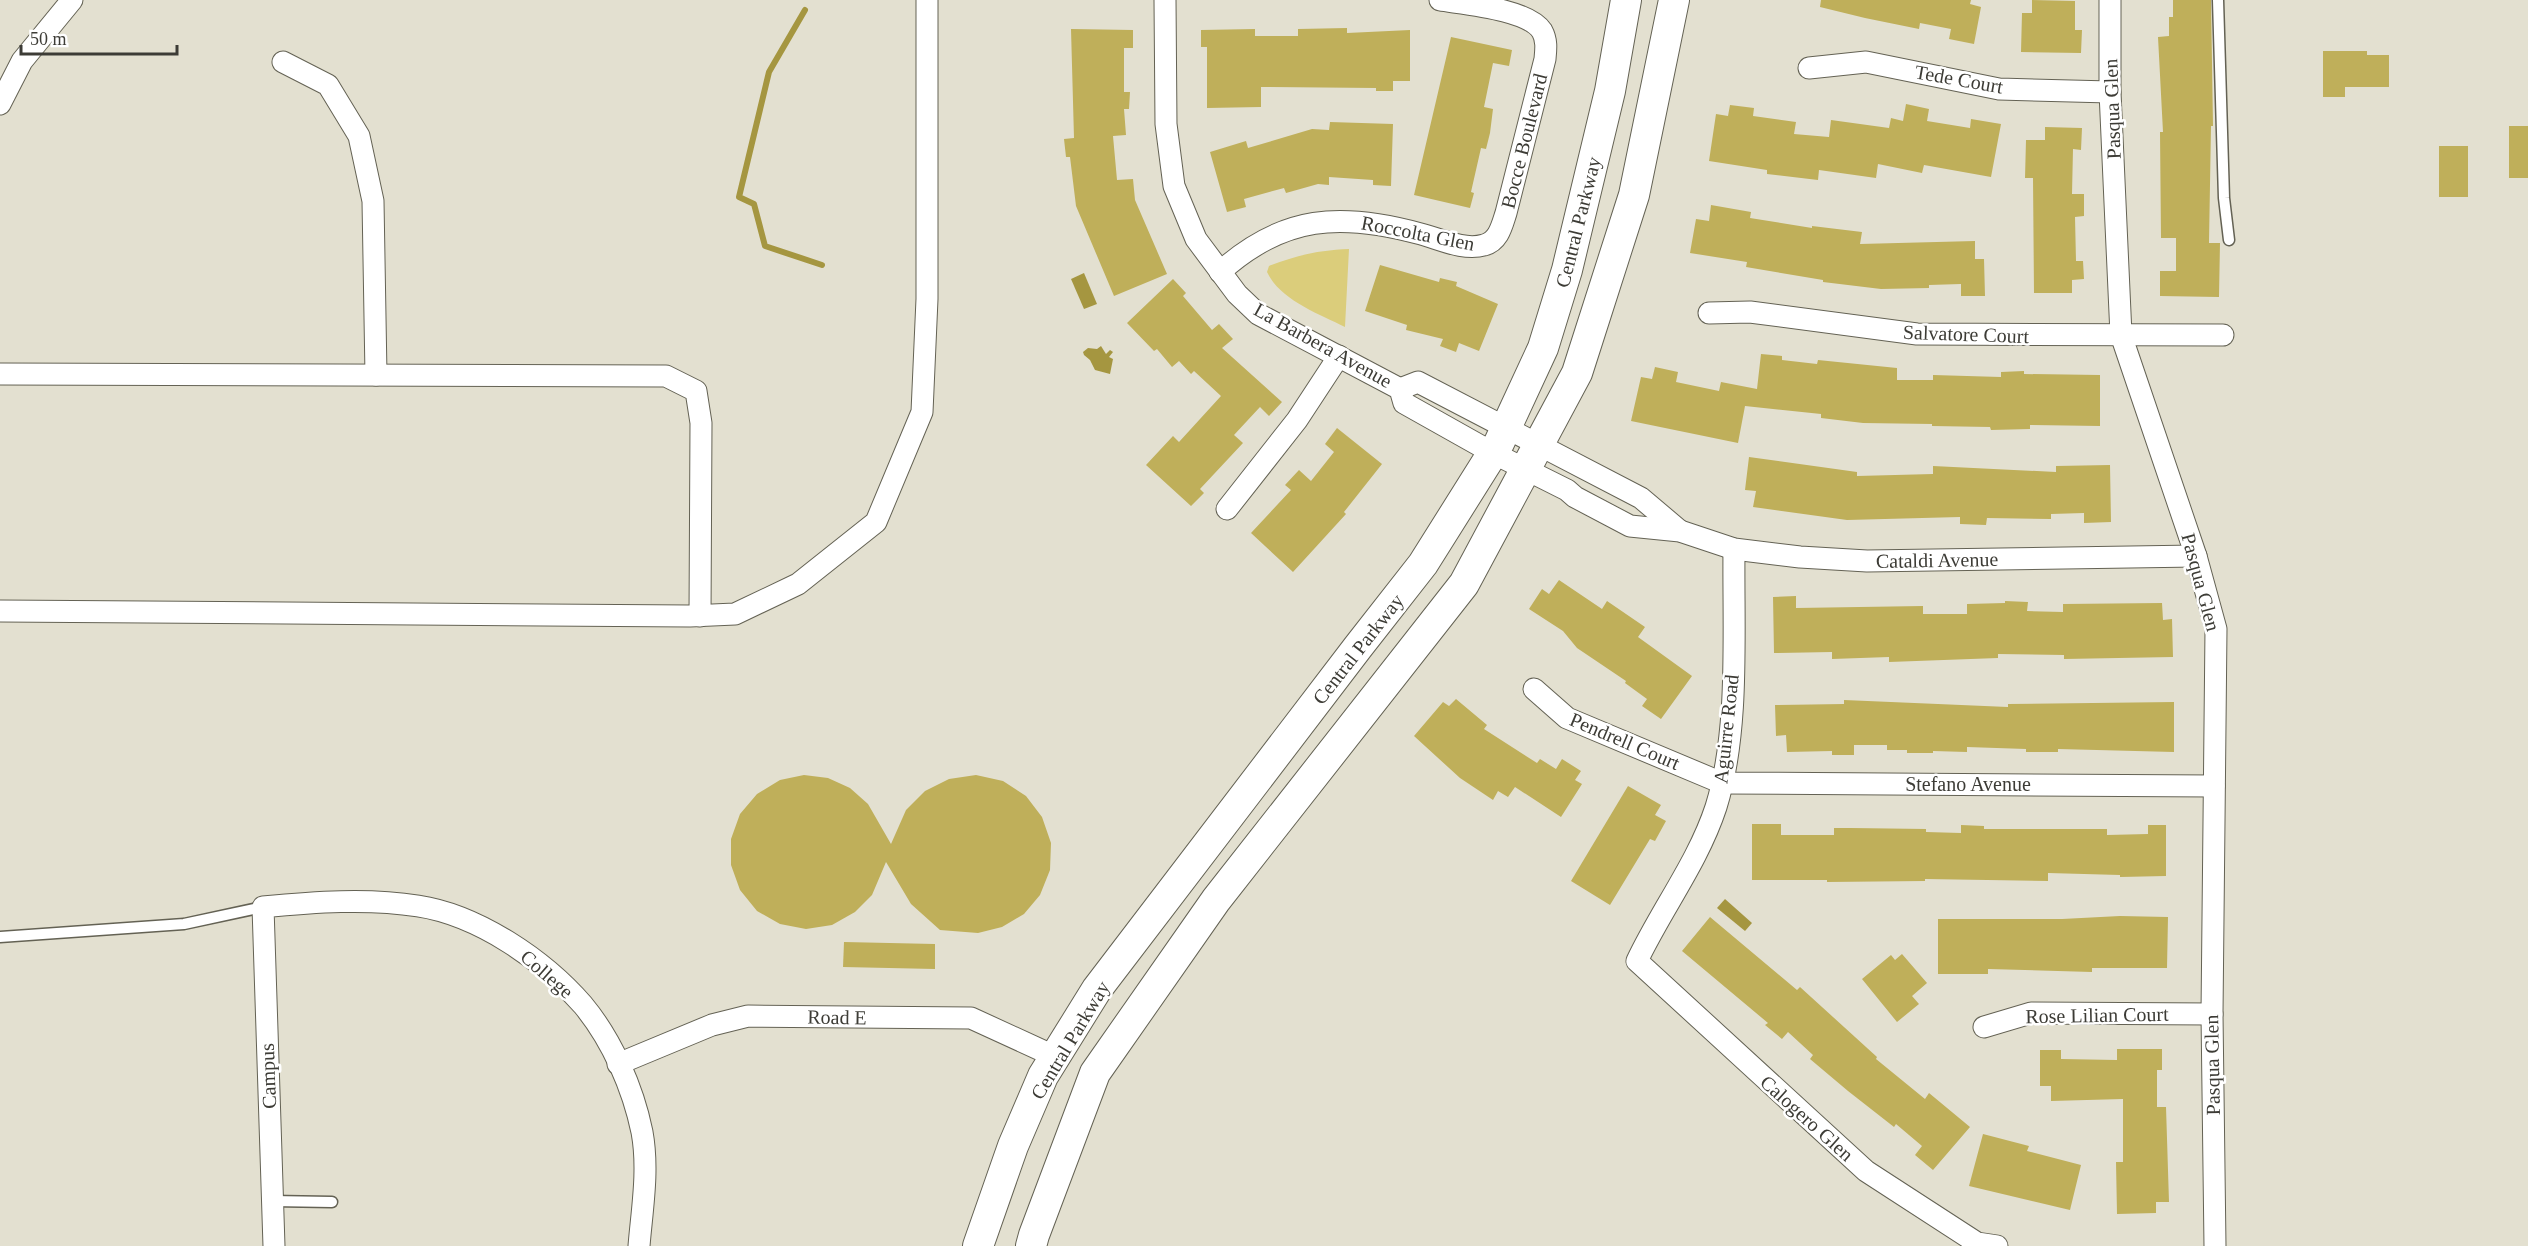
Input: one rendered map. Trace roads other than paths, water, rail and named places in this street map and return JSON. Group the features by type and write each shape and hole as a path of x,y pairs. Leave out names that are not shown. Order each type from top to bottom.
{"main road":[{"name":"Central Parkway","path":"1031,1246 1095,1074 1216,900 1464,584 1518,449 1543,348 1567,270 1610,91 1626,0"},
{"name":"Central Parkway","path":"978,1246 1013,1146 1044,1076 1097,990 1423,564 1518,449 1576,373 1634,195 1674,0"}],"street":[{"path":"0,105 22,61 72,0"},
{"path":"0,611 700,616 735,614 798,584 876,522 922,412 927,299 927,0"},
{"name":"La Barbera Avenue","path":"1165,0 1166,124 1174,186 1196,239 1220,272 1258,314 1400,389 1404,403 1518,449"},
{"name":"Bocce Boulevard","path":"1440,0 1485,7 1523,18 1541,30 1546,44 1545,59 1506,213 1497,237 1485,245"},
{"name":"Pasqua Glen","path":"2110,0 2110,92 2121,335 2196,556 2216,628 2211,1014 2215,1246"},
{"path":"283,62 328,86 359,136 373,201 376,375"},
{"name":"Tede Court","path":"1809,68 1866,62 1999,88 2110,92"},
{"name":"Roccolta Glen","path":"1220,272 1240,254 1276,233 1311,224 1348,220 1401,228 1467,247 1485,245"},
{"name":"Salvatore Court","path":"1709,313 1750,312 1917,334 2223,335"},
{"path":"1227,509 1297,420 1339,356"},
{"path":"0,374 666,376 696,391 701,423 700,616"},
{"name":"La Barbera Avenue","path":"1400,389 1418,382 1518,449"},
{"name":"Cataldi Avenue","path":"1518,449 1630,526 1680,531 1734,549 1800,557 1867,561 2196,556"},
{"name":"Cataldi Avenue","path":"1518,449 1641,498 1680,531"},
{"name":"Aguirre Road","path":"1637,961 1698,848 1715,809 1722,783 1728,755 1732,695 1734,549"},
{"name":"Pendrell Court","path":"1534,689 1567,718 1722,783"},
{"name":"Stefano Avenue","path":"1722,783 2214,786"},
{"name":"College","path":"263,906 299,903 388,902 420,906 468,921 509,942 548,971 583,1006 609,1045 627,1084 642,1133 645,1173 639,1246"},
{"name":"Campus","path":"263,906 274,1246"},
{"name":"Calogero Glen","path":"1637,961 1866,1171 1977,1243 1997,1246"},
{"name":"Rose Lilian Court","path":"1984,1027 2031,1013 2211,1014"},
{"name":"Road E","path":"618,1064 712,1025 748,1016 971,1018 1056,1057"}],"lane":[{"path":"2218,0 2224,198 2229,240"},
{"path":"0,938 184,924 263,906"},
{"path":"272,1201 332,1202"}],"waterway":[{"path":"805,10 769,72 739,197 754,204 765,246 822,265"}]}
